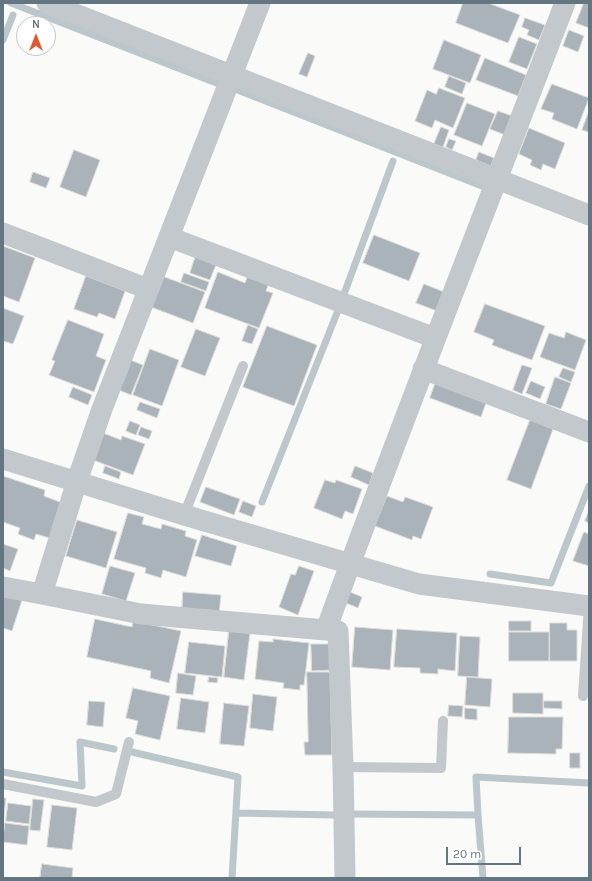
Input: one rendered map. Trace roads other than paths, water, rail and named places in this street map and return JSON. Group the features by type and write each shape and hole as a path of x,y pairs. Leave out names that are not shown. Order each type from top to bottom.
{"street":[{"path":"46,3 589,215"},
{"path":"42,594 77,481 102,409 260,3"},
{"path":"326,630 435,338 498,180 565,3"},
{"path":"3,233 148,289"},
{"path":"169,237 435,338"},
{"path":"424,369 589,432"},
{"path":"3,459 184,515 419,584 589,606"},
{"path":"3,586 141,614 338,631 345,878"}],"lane":[{"path":"184,515 243,366"},
{"path":"583,696 589,606"},
{"path":"343,767 441,768 443,721"},
{"path":"3,784 96,802 116,794 129,742"}],"waterway":[{"path":"11,3 219,84"},
{"path":"3,40 13,15"},
{"path":"235,89 487,188"},
{"path":"344,294 393,161"},
{"path":"262,502 339,308"},
{"path":"490,574 551,583 589,486"},
{"path":"3,772 82,786 80,742 114,749"},
{"path":"132,752 238,777 232,878"},
{"path":"353,814 478,815 476,777 589,783"},
{"path":"237,813 333,815"},
{"path":"478,815 483,878"}]}
